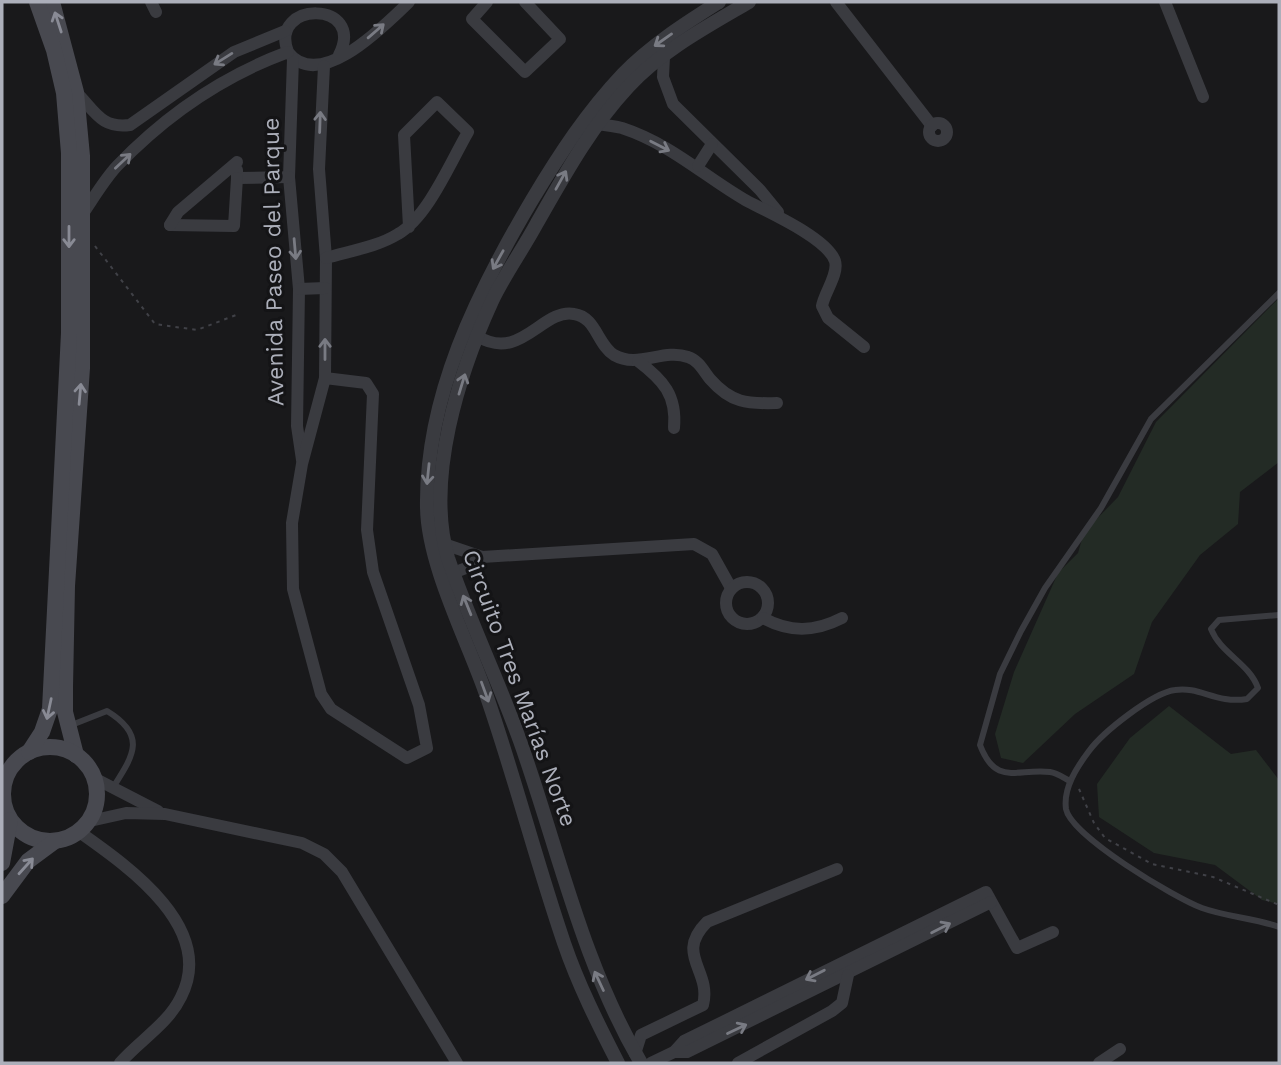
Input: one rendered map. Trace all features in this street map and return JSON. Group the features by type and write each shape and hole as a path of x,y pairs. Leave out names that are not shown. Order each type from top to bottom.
{"main road":[{"path":"2,863 10,820 3,800 6,778 11,767 29,752 43,732 52,697 69,333 69,153 64,93 54,50 37,2"},
{"path":"2,895 28,861 55,841 84,826 96,801 94,778 76,755 67,726 65,687 68,586 82,368 82,156 76,92 52,2"},
{"path":"29,752 52,747 76,755"},
{"path":"10,820 31,837 55,841"}],"street":[{"path":"285,31 290,56 307,67 324,66 369,38 409,2"},
{"path":"487,2 472,19 525,72 560,39 525,2"},
{"name":"Circuito Tres Marías Norte","path":"618,1063 564,944 518,789 435,556 426,513 432,441 445,387 481,291 566,145 596,105 649,50 719,2"},
{"name":"Circuito Tres Marías Norte","path":"638,1058 593,967 571,908 520,740 453,573 444,544 441,488 446,445 477,336 494,298 574,156 596,124 630,84 664,57 749,2"},
{"path":"836,2 932,126"},
{"path":"1165,2 1203,97"},
{"path":"76,92 102,120 114,127 130,125 234,52 285,31 292,18 304,9 323,5 338,19 345,32 340,55"},
{"path":"82,215 116,167 214,85 246,68 290,56"},
{"name":"Avenida Paseo del Parque","path":"290,56 289,177 299,289 297,426 302,464"},
{"path":"664,57 663,78 673,104 760,190 780,215"},
{"name":"Avenida Paseo del Parque","path":"324,66 319,169 326,258 325,377 302,464 292,523 293,589 321,694 331,709 407,758 427,748 419,705 373,572 367,530 373,394 366,383 325,377"},
{"path":"326,258 397,236 410,227 425,207 468,132 437,103 404,135 410,227"},
{"path":"596,124 621,128 698,166 748,201 780,215 826,249 835,261 835,272 822,306 828,317 864,346"},
{"path":"698,166 712,144"},
{"path":"237,162 237,178 234,226 170,225 178,212 237,162"},
{"path":"237,178 289,177"},
{"path":"299,289 326,288"},
{"path":"481,291 494,298"},
{"path":"477,336 491,345 514,341 570,313 587,319 614,354 638,360 674,354 691,357 730,398 753,404 777,403"},
{"path":"638,360 660,378 672,394 676,413 674,428"},
{"path":"444,544 482,557 694,544 712,554 732,588"},
{"path":"453,573 466,569 482,557"},
{"path":"747,581 762,587 769,602 763,618 747,625 731,619 725,603 732,588 747,581"},
{"path":"763,618 777,626 798,629 821,629 842,618"},
{"path":"94,778 164,814"},
{"path":"120,1063 167,1018 182,996 190,971 178,922 164,902 84,826 126,813 164,814 302,843 324,854 342,872 457,1063"},
{"path":"641,1035 703,1005 706,992 692,952 694,936 707,922 837,869"},
{"path":"651,1063 674,1052 684,1041 986,892 1017,948 1053,932"},
{"path":"674,1052 688,1058 991,902"},
{"path":"738,1063 842,1003 853,972 851,957"},
{"path":"619,1024 641,1035"},
{"path":"638,1058 641,1035"},
{"path":"1099,1063 1120,1049"}],"lane":[{"path":"1070,781 1048,772 1007,774 993,768 984,755 981,745 1000,674 1045,588 1101,508 1151,419 1279,293"},
{"path":"1279,615 1219,620 1211,629 1215,640 1252,673 1258,688 1247,699 1220,700 1193,690 1175,690 1160,694 1108,731 1091,748 1070,781 1066,810 1074,825 1095,844 1200,908 1279,927"},
{"path":"67,726 99,712 107,711 119,719 136,747 112,789"}],"path":[{"path":"83,238 92,242 155,324 197,330 236,315"},
{"path":"1070,781 1080,791 1094,823 1105,838 1152,864 1213,877 1279,905"}],"shaded area":[{"path":"1279,298 1279,462 1240,492 1238,524 1200,555 1152,622 1134,674 1075,714 1023,763 1001,758 995,734 1014,672 1058,573 1078,553 1084,532 1118,497 1156,422"},
{"path":"1169,706 1231,754 1256,750 1279,780 1279,904 1262,900 1215,865 1154,853 1099,817 1097,784 1130,738"}]}
